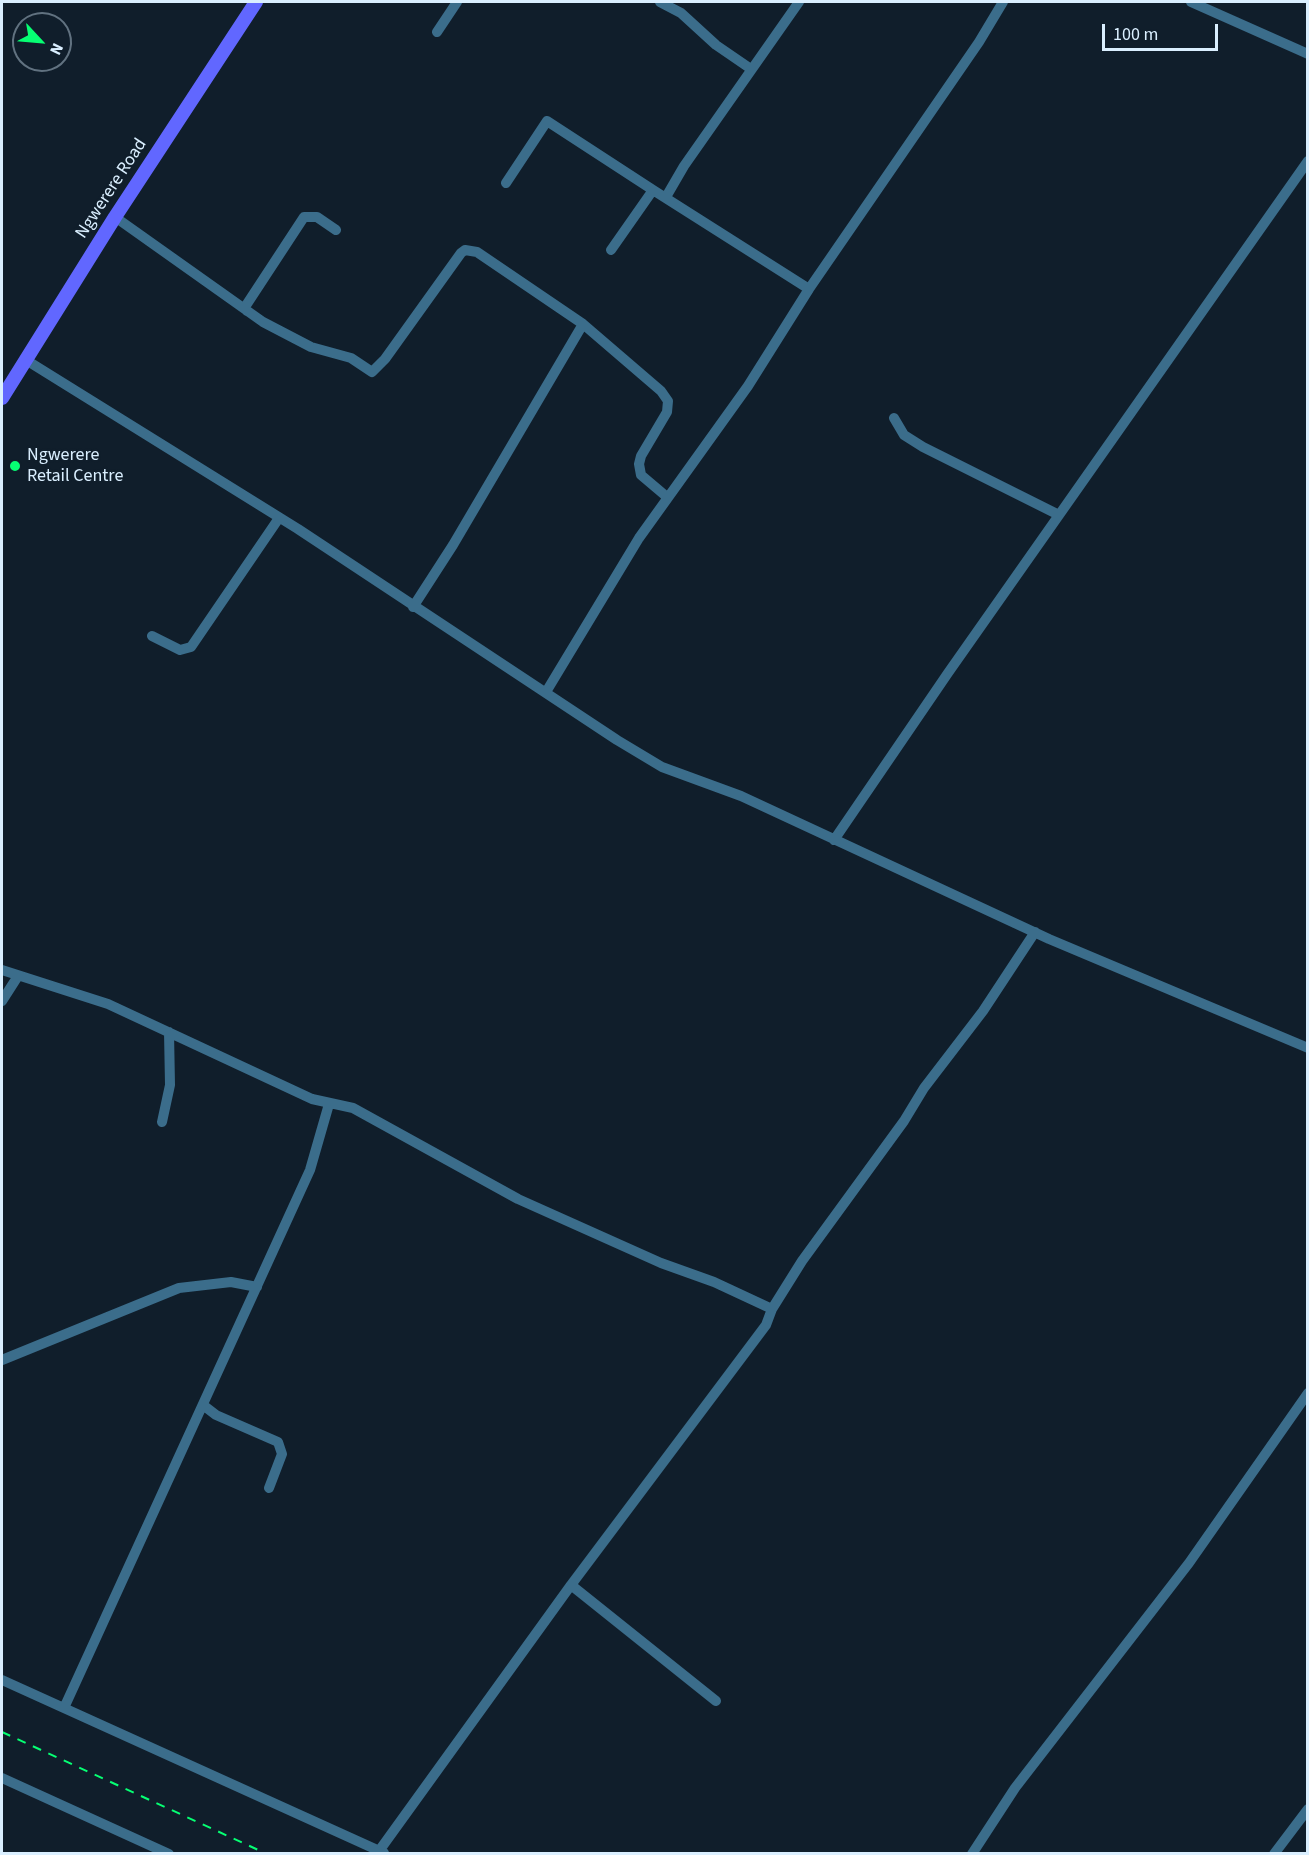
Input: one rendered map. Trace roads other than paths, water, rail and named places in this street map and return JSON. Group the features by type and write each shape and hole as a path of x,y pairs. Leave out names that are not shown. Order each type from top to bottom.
{"main road":[{"name":"Ngwerere Road","path":"2,398 115,217 256,2"}],"street":[{"path":"437,32 456,2"},
{"path":"660,2 681,14 716,45 751,69"},
{"path":"666,197 684,166 799,2"},
{"path":"546,692 639,538 748,386 809,289 979,42 1004,2"},
{"path":"1191,2 1308,54"},
{"path":"506,183 547,121 809,289"},
{"path":"834,840 1308,161"},
{"path":"612,250 652,190"},
{"path":"115,217 246,311 291,339 351,358 372,372 385,359 465,250 477,252 503,268 539,297 583,324 649,378 668,401 667,412 641,456 639,464 641,476 667,497"},
{"path":"246,311 245,307 304,217 317,217 336,230"},
{"path":"412,607 453,545 583,324"},
{"path":"26,360 279,518 412,607 662,767 741,796 1035,932 1308,1048"},
{"path":"894,418 904,435 923,447 1059,515"},
{"path":"152,636 180,650 191,647 279,518"},
{"path":"2,1680 382,1852 571,1586 766,1325 772,1309 802,1261 904,1121 924,1088 983,1011 1035,932"},
{"path":"2,970 83,995 169,1032 312,1099 353,1107 518,1199 661,1263 714,1282 772,1309"},
{"path":"2,1001 18,976"},
{"path":"162,1122 170,1085 169,1032"},
{"path":"64,1708 315,1158 329,1104"},
{"path":"2,1360 179,1288 231,1282 257,1287"},
{"path":"972,1854 1015,1788 1189,1563 1308,1393"},
{"path":"203,1405 216,1415 278,1442 282,1454 269,1488"},
{"path":"571,1586 716,1701"},
{"path":"2,1778 169,1854"},
{"path":"1274,1854 1308,1809"}],"railway":[{"path":"2,1732 267,1854"}],"place":[{"name":"Ngwerere Retail Centre","path":"15,466"}]}
